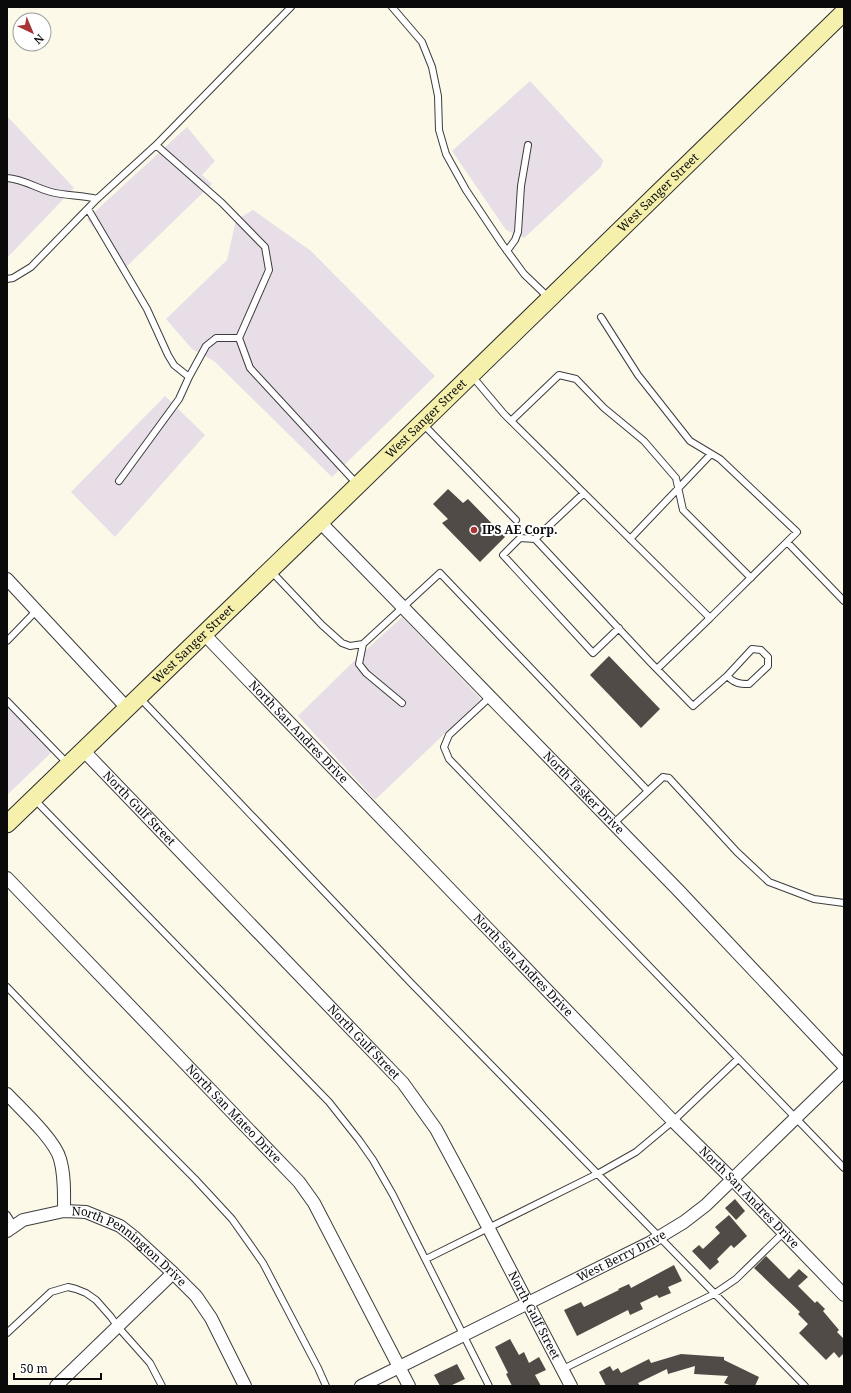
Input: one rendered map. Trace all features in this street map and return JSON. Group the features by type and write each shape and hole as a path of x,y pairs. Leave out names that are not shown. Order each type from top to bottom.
{"main road":[{"name":"West Sanger Street","path":"7,824 844,12"}],"street":[{"name":"North Tasker Drive","path":"320,522 490,696 844,1066"},
{"path":"7,579 133,703"},
{"name":"North San Andres Drive","path":"204,634 673,1121 732,1179 844,1295"},
{"name":"North Gulf Street","path":"83,750 402,1083 436,1129 571,1386"},
{"name":"North San Mateo Drive","path":"7,878 299,1182 314,1203 409,1386"},
{"name":"West Berry Drive","path":"361,1386 660,1237 684,1222 706,1205 844,1071"},
{"name":"North Pennington Drive","path":"7,1094 46,1135 60,1157 64,1183 64,1211 86,1212 120,1226 173,1273 196,1296 211,1318 245,1386"},
{"path":"11,1228 23,1220 64,1211"},
{"path":"56,1386 173,1273"}],"lane":[{"path":"7,279 14,278 31,267 97,199 156,145 291,7"},
{"path":"392,7 422,42 432,67 438,96 439,130 446,154 466,190 507,251 524,274 549,298"},
{"path":"156,145 222,203 265,247 269,270 239,338 250,368 358,485"},
{"path":"507,251 515,240 518,232 521,186 528,145"},
{"path":"7,178 16,179 52,192 97,199"},
{"path":"88,209 147,309 174,365 189,377"},
{"path":"601,317 638,375 690,441 720,459 796,532 657,669"},
{"path":"119,481 179,399 206,346 216,338 239,338"},
{"path":"471,375 511,421 710,618"},
{"path":"511,421 559,375 576,379 604,408 644,441 676,478 683,510 751,578"},
{"path":"422,423 516,520"},
{"path":"630,539 711,454"},
{"path":"535,539 584,494"},
{"path":"619,628 593,653 502,555 520,538 535,539 693,706 727,676 752,649 761,650 768,657 768,666 749,684 733,682 727,676"},
{"path":"787,542 844,601"},
{"path":"270,570 322,625 342,643 350,646 363,644 440,573 648,791"},
{"path":"7,641 37,610"},
{"path":"363,644 359,664 366,673 402,703"},
{"path":"490,696 449,735 444,747 449,759 844,1168"},
{"path":"7,701 68,765"},
{"path":"133,703 599,1173 714,1294 805,1386"},
{"path":"613,824 663,778 669,778 737,852 769,882 814,898 844,903"},
{"path":"34,799 329,1102 359,1140 373,1160 426,1259 489,1386"},
{"path":"7,987 195,1179 232,1219 263,1263 326,1386"},
{"path":"426,1259 599,1173 636,1152 673,1121 738,1059"},
{"path":"7,1215 11,1228"},
{"path":"563,1369 714,1294 736,1279 783,1233"},
{"path":"7,1333 51,1292 68,1287 86,1293 96,1300 150,1363 162,1386"}],"shaded area":[{"path":"530,81 603,160 601,167 524,238 506,230 452,151"},
{"path":"7,116 74,188 7,258"},
{"path":"187,127 215,161 202,175 212,184 125,268 87,219"},
{"path":"253,210 311,251 435,376 332,477 214,361 192,349 166,319 227,260 236,220"},
{"path":"165,396 205,435 115,537 71,492"},
{"path":"402,617 481,699 375,800 298,716 354,661"},
{"path":"7,706 52,752 7,795"}],"building":[{"name":"IPS AE Corp.","path":"448,489 463,503 468,499 505,537 480,562 442,523 448,519 433,504"},
{"path":"609,656 660,709 641,728 590,675"},
{"path":"735,1199 745,1211 736,1220 725,1208"},
{"path":"729,1215 747,1236 734,1248 731,1245 717,1259 719,1262 710,1270 692,1251 699,1245 703,1249 720,1233 715,1227"},
{"path":"766,1256 789,1279 799,1269 808,1277 798,1286 815,1303 817,1301 825,1309 823,1311 839,1330 837,1332 844,1339 844,1353 839,1358 834,1352 826,1360 799,1333 808,1324 798,1314 800,1312 754,1268"},
{"path":"674,1265 682,1281 668,1287 671,1293 659,1298 657,1295 640,1303 643,1309 630,1315 628,1310 577,1336 564,1310 581,1302 584,1307 629,1284 631,1288"},
{"path":"510,1339 519,1355 524,1352 529,1363 539,1357 546,1370 535,1375 541,1386 512,1386 506,1374 508,1373 495,1347"},
{"path":"681,1354 724,1357 724,1360 759,1377 755,1386 732,1386 724,1383 728,1376 694,1374 695,1366 668,1374 667,1369 638,1383 640,1386 606,1386 599,1372 610,1366 613,1371 618,1368 621,1373 649,1359 651,1363"},
{"path":"457,1364 465,1379 450,1386 440,1386 434,1375"}],"place":[{"name":"IPS AE Corp.","path":"474,530"}]}
